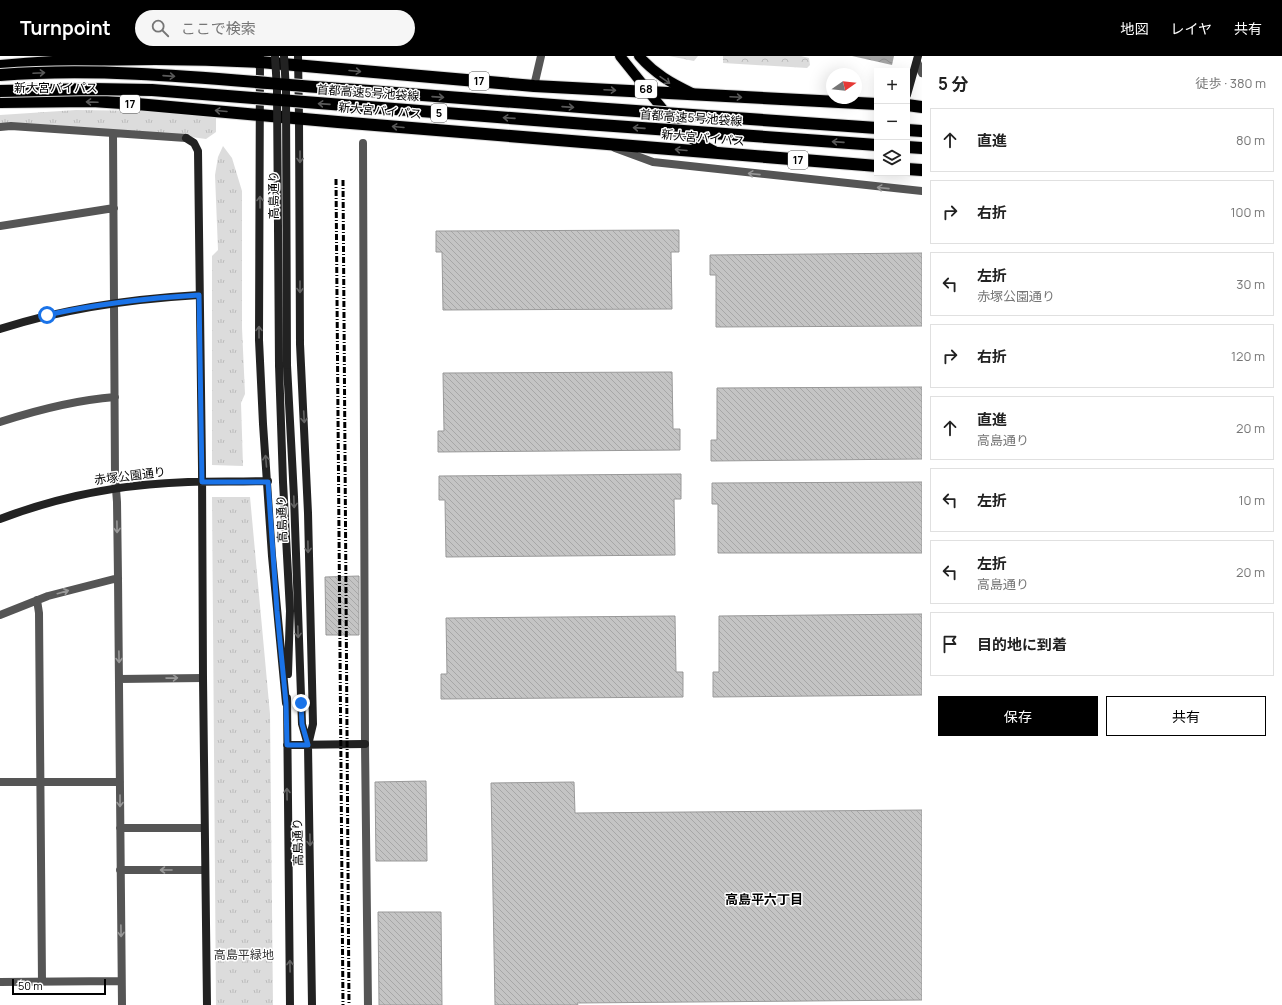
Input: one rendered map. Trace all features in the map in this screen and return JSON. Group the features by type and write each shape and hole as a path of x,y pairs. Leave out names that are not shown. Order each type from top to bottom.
{"highway":[{"name":"新大宮バイパス","path":"0,66 112,59 260,59 298,61 534,86 874,104"},
{"name":"首都高速5号池袋線","path":"0,75 50,72 136,73 586,108 874,128"},
{"name":"首都高速5号池袋線","path":"0,91 92,88 152,90 874,145"},
{"name":"新大宮バイパス","path":"0,102 92,101 874,166"},
{"path":"910,106 922,107"},
{"path":"910,130 922,131"},
{"path":"910,147 922,148"},
{"path":"910,169 922,170"}],"main road":[{"name":"高島通り","path":"275,56 283,365 293,489 302,724 308,745 312,1005"},
{"name":"高島通り","path":"284,56 286,99 283,482 290,611 286,703 290,1005"},
{"name":"68","path":"620,56 673,122 692,139 720,153"},
{"name":"68","path":"639,56 652,70 671,84 698,95"},
{"path":"260,59 259,340 263,424 275,595 286,703"},
{"path":"910,85 918,59"},
{"path":"298,61 300,118 300,344 308,513 313,724 308,745"},
{"path":"186,138 194,143 198,151 207,1005"},
{"path":"0,329 54,314 114,302 199,295"},
{"name":"赤塚公園通り","path":"0,519 50,503 116,488 202,482 268,482"},
{"path":"287,745 365,744"}],"street":[{"path":"534,86 541,56"},
{"path":"918,59 922,73"},
{"path":"0,127 11,126 186,138"},
{"path":"112,133 122,1005"},
{"path":"363,143 365,744 368,1005"},
{"path":"604,144 653,162 922,191"},
{"path":"0,226 114,208"},
{"path":"0,422 65,404 115,397"},
{"path":"0,615 37,600 118,578"},
{"path":"37,600 39,613 42,982"},
{"path":"119,679 203,678"},
{"path":"0,782 120,782"},
{"path":"120,828 204,828"},
{"path":"120,870 205,870"},
{"path":"0,982 121,981"}],"green space":[{"path":"669,56 698,56 694,61"},
{"path":"723,56 801,56 809,58 810,65 807,68 723,63"},
{"path":"76,110 153,111 216,117 216,132 206,139 176,135 0,126 0,115"},
{"path":"223,146 232,158 242,191 242,328 245,394 241,403 243,466 212,465 212,256 218,250 215,175 218,157"},
{"name":"高島平緑地","path":"212,497 250,497 270,714 273,1005 216,1005"}],"water":[{"path":"852,56 894,56 892,65"}],"building":[{"path":"679,230 679,252 671,252 672,309 443,310 442,252 436,252 436,231"},
{"path":"922,253 922,326 716,327 716,275 710,275 710,255"},
{"path":"672,372 673,429 680,429 680,450 438,452 438,431 444,431 443,373"},
{"path":"922,387 922,459 711,461 711,440 717,440 717,388"},
{"path":"681,474 681,499 674,499 675,555 446,557 445,500 439,500 439,476"},
{"path":"922,482 922,553 718,553 718,504 712,504 712,483"},
{"path":"359,576 359,635 326,635 325,577"},
{"path":"922,614 922,695 713,697 713,672 719,672 719,616"},
{"path":"675,616 676,672 683,672 683,697 441,699 441,674 447,674 446,618"},
{"path":"426,781 427,861 376,861 375,782"},
{"path":"574,782 575,813 922,810 922,1000 495,1005 491,783"},
{"path":"378,912 441,912 442,1005 379,1005"}],"railway":[{"path":"336,179 343,1005"},
{"path":"343,180 349,1005"}],"district":[{"name":"高島平六丁目","path":"764,899"}],"route":[{"path":"47,315 114,302 199,295 202,482 268,482 272,556 286,703 287,745 308,745 302,724 301,703"}]}
